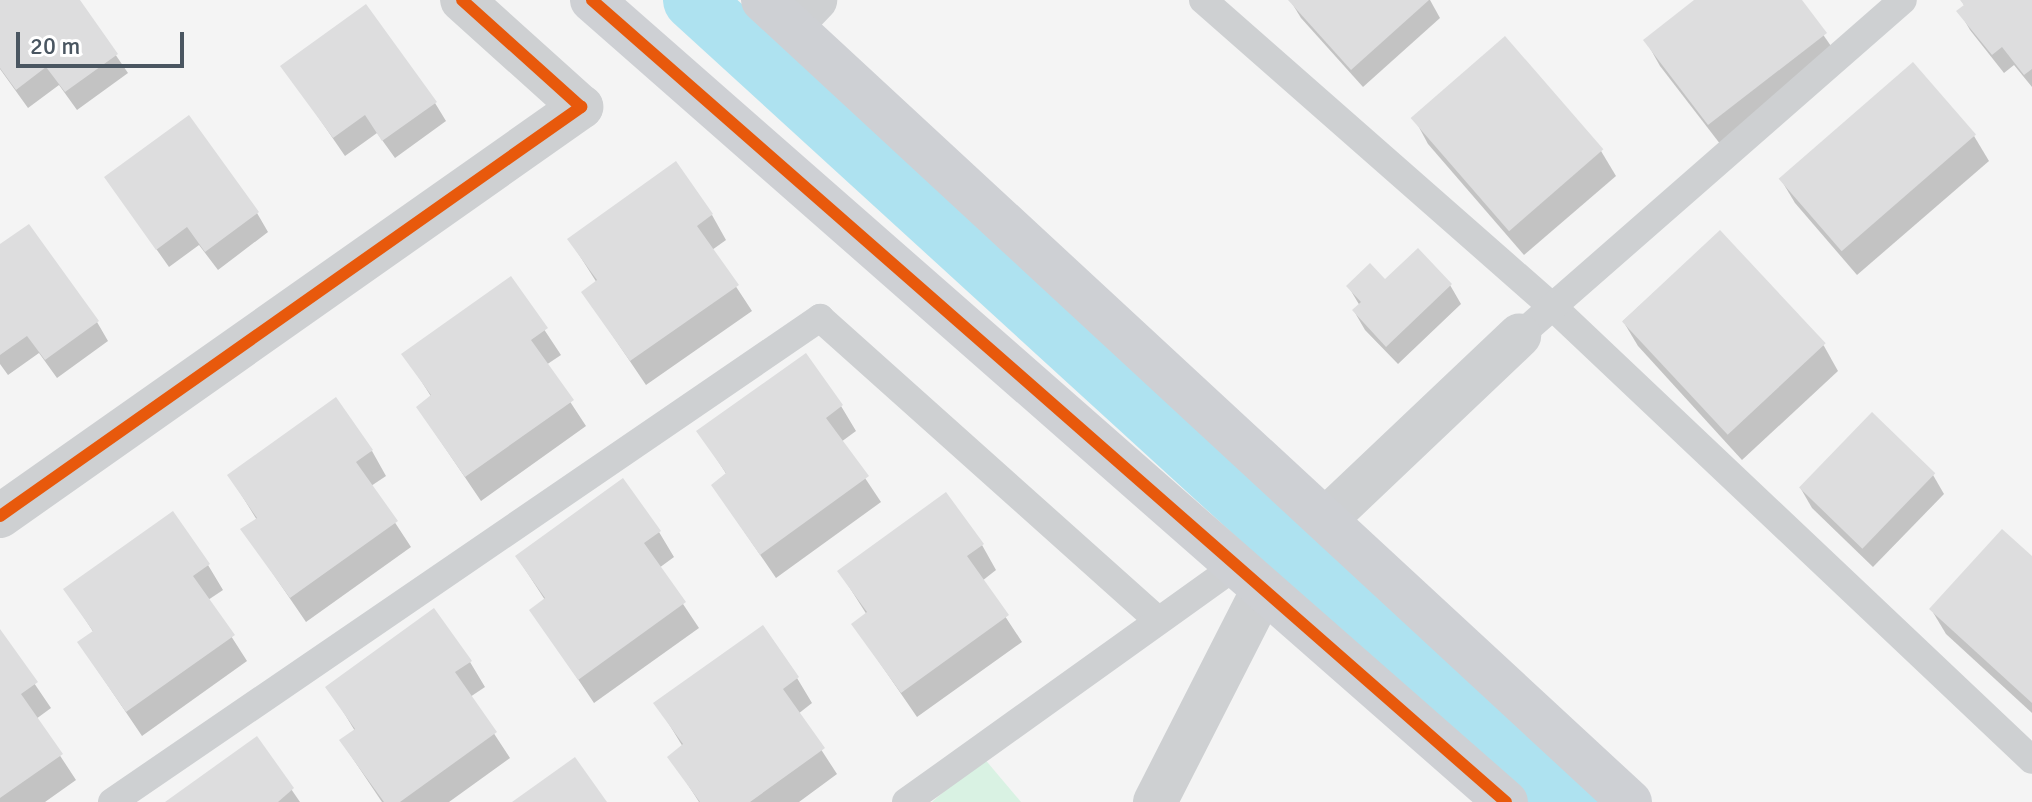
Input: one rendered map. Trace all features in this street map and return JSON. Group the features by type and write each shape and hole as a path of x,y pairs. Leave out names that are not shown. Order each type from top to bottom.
{"street":[{"path":"0,516 581,107 462,0"},
{"path":"592,0 1506,802"},
{"path":"790,8 1630,802"},
{"path":"1327,518 1519,336"},
{"path":"1155,802 1250,578"}],"lane":[{"path":"1203,0 1553,307 2032,760"},
{"path":"1519,336 1903,0"},
{"path":"112,802 820,318 1158,620"},
{"path":"906,802 1158,620 1250,578"}],"green space":[{"path":"983,757 1021,802 932,802"}],"building":[{"path":"0,0 80,0 118,54 65,92 46,67 16,90 0,68"},
{"path":"1288,0 1429,0 1351,70"},
{"path":"1694,0 1802,0 1827,33 1708,125 1643,40"},
{"path":"1960,0 2032,0 2032,69 2024,75 2002,47 1992,55 1956,11 1964,5"},
{"path":"366,4 437,102 382,141 365,115 333,138 280,66"},
{"path":"1505,36 1603,149 1509,231 1411,118"},
{"path":"1913,62 1976,134 1842,251 1779,179"},
{"path":"189,115 259,212 205,252 187,227 156,250 104,177"},
{"path":"676,161 713,214 697,226 739,285 630,361 581,292 597,280 567,239"},
{"path":"29,224 99,321 45,360 27,336 0,355 0,244"},
{"path":"1720,230 1826,343 1728,435 1622,321"},
{"path":"1418,248 1452,284 1386,347 1352,310 1361,302 1346,286 1370,263 1385,279"},
{"path":"511,276 548,328 531,340 574,400 465,477 416,407 431,395 401,354"},
{"path":"806,353 843,405 826,418 869,476 760,555 711,485 726,473 696,431"},
{"path":"336,397 373,450 356,462 398,521 290,598 240,529 257,518 227,475"},
{"path":"1872,412 1935,473 1862,549 1799,488"},
{"path":"623,478 661,531 644,543 686,602 578,680 529,610 545,598 515,556"},
{"path":"946,492 984,544 967,556 1009,615 901,693 851,624 867,612 837,571"},
{"path":"173,511 210,564 193,576 235,635 126,712 77,642 93,631 63,589"},
{"path":"2002,529 2032,556 2032,703 1929,609"},
{"path":"434,608 472,661 455,672 497,732 400,802 384,802 339,740 355,729 325,687"},
{"path":"763,625 799,677 783,689 825,748 750,802 700,802 667,757 683,744 653,703"},
{"path":"0,629 38,682 21,694 63,754 0,798"},
{"path":"257,736 294,788 278,802 165,802"},
{"path":"575,757 607,802 512,802"}],"waterway":[{"path":"693,0 1571,802"}],"cycle path":[{"path":"0,516 581,107 462,0"},
{"path":"592,0 1506,802"}]}
